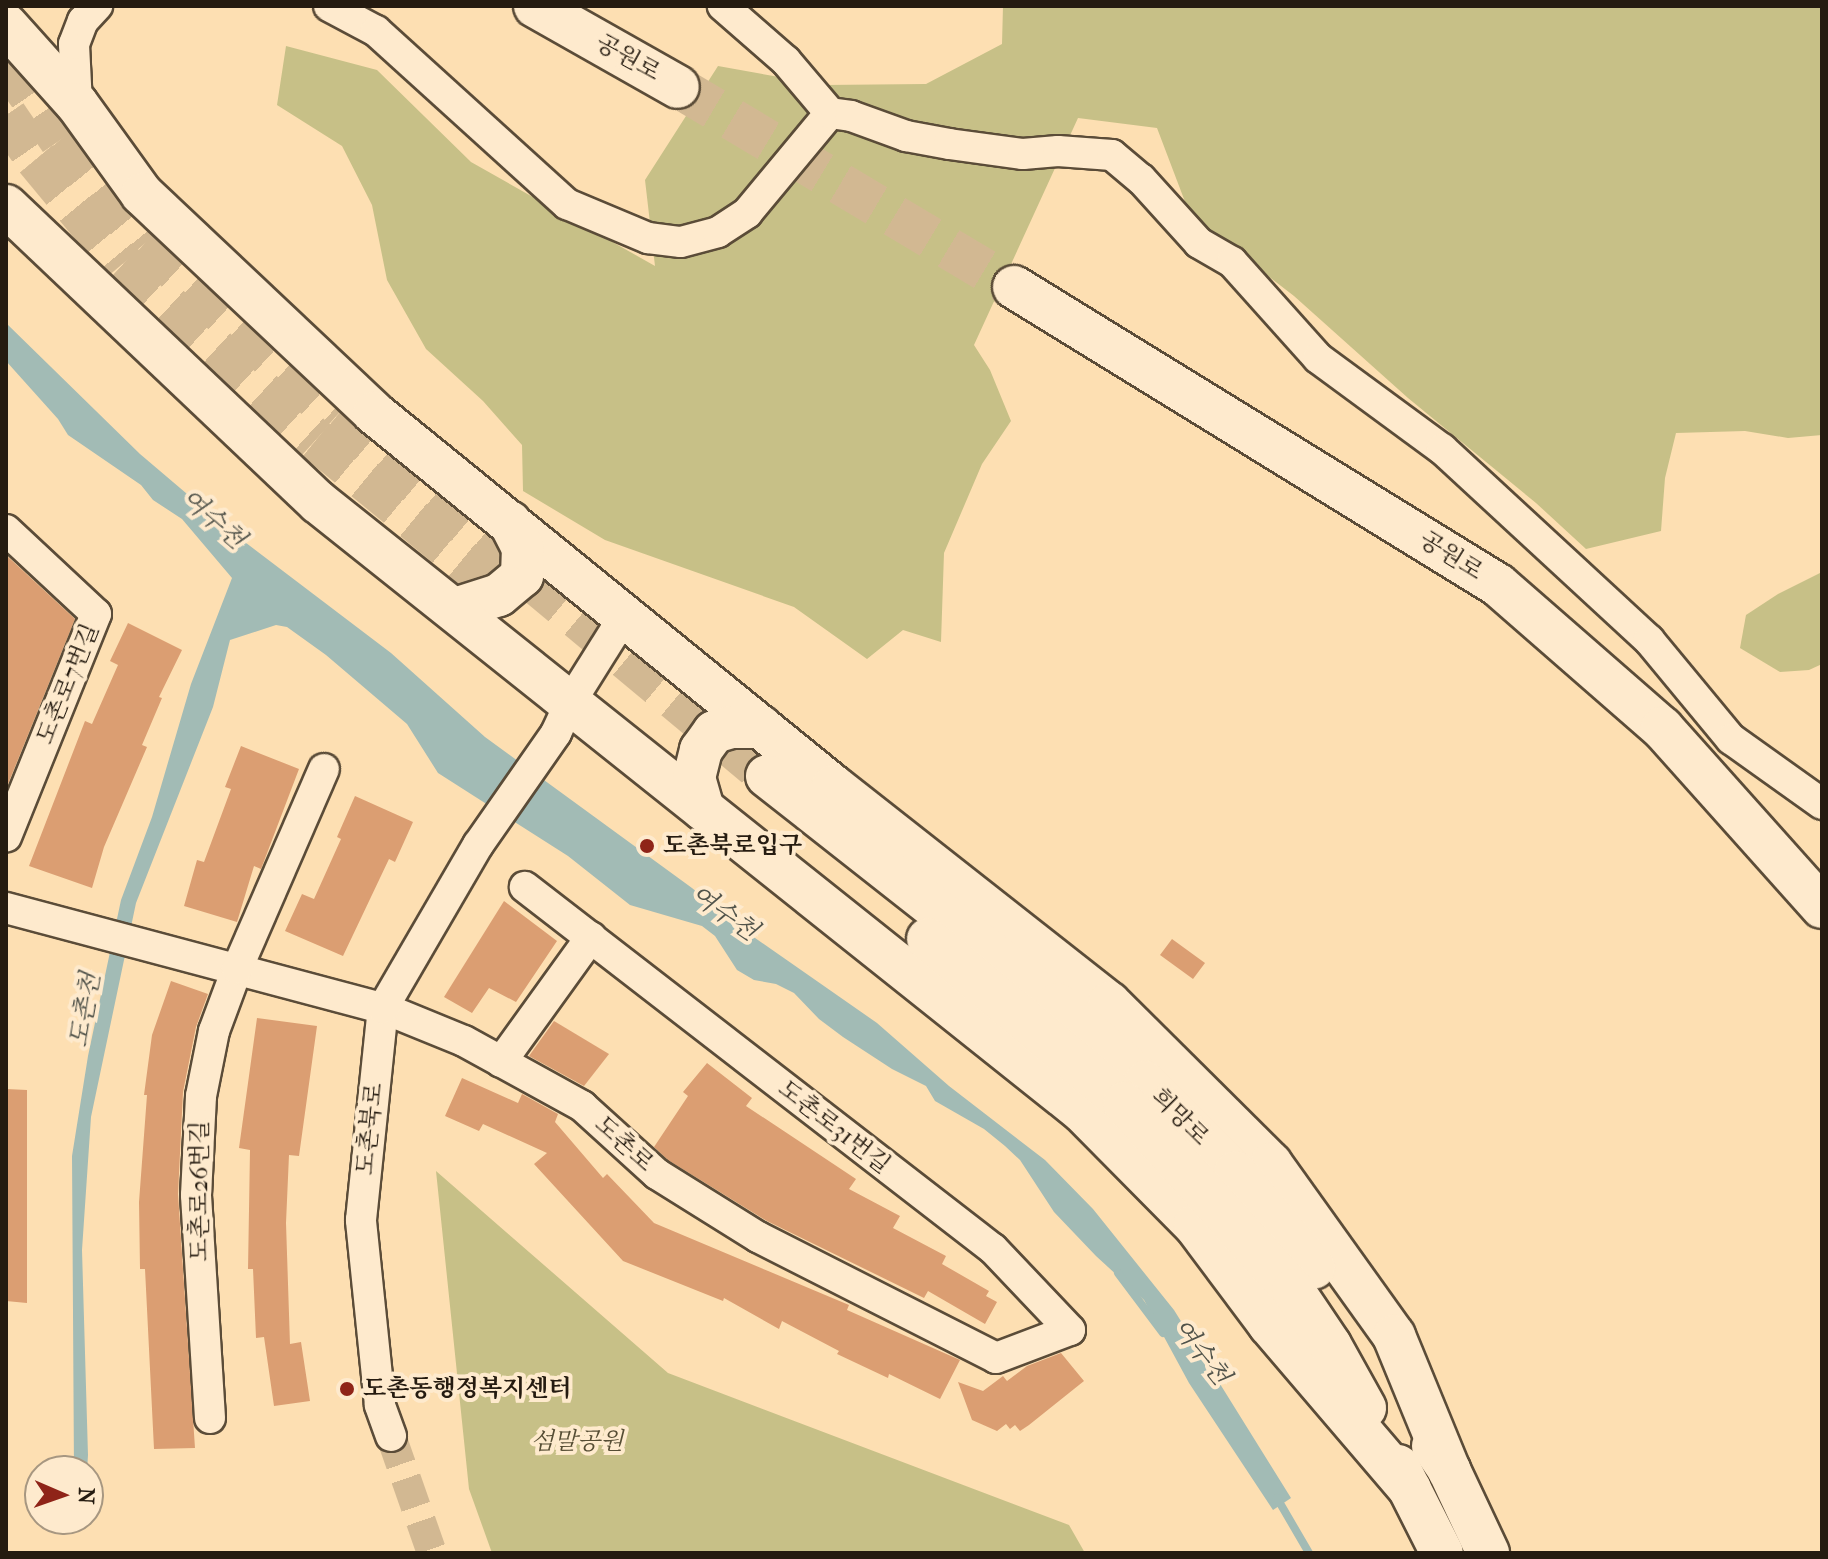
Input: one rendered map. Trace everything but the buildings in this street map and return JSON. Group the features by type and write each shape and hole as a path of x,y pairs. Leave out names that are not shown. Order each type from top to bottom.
{"main road":[{"path":"20,6 29,36 142,194 374,413 761,727 1109,1003 1271,1164 1394,1336 1449,1470"},
{"name":"공원로","path":"535,6 678,87"},
{"path":"6,25 24,64 77,104"},
{"path":"6,206 318,502 455,609 563,717 703,809 1082,1111 1195,1225 1269,1324 1410,1489"},
{"name":"공원로","path":"1014,287 1498,585 1662,728 1822,907"},
{"path":"455,609 499,595 522,576 523,548 510,522"},
{"path":"703,809 694,778 701,750 714,732 731,727 761,727"},
{"name":"희망로","path":"1442,1553 1330,1345 1293,1290 1124,1103 758,785 1057,1004 1145,1082 1235,1172 1316,1271 1449,1470 1488,1553"}],"street":[{"path":"77,104 74,44 83,21 97,6"},
{"path":"329,6 387,40 567,204 648,238 681,242 718,232 747,213 830,113"},
{"path":"723,6 766,41 806,82 830,113 851,116 906,136 949,144 1023,154 1058,151 1112,155 1141,179 1199,243 1232,262 1318,358 1442,449 1649,640 1731,739 1822,804"},
{"name":"도촌로7번길","path":"6,530 96,614 8,828"},
{"path":"563,717 625,615"},
{"name":"도촌북로","path":"391,1436 380,1405 361,1220 383,1008 478,845 563,717"},
{"path":"237,969 324,769"},
{"name":"도촌로31번길","path":"525,887 993,1249 1070,1330 996,1358"},
{"name":"도촌로","path":"19,911 383,1008 464,1041 582,1106 657,1174 758,1237 996,1358"},
{"path":"501,1062 591,937"},
{"name":"도촌로26번길","path":"210,1418 196,1195 201,1096 214,1031 237,969"}],"green space":[{"path":"1003,6 1822,6 1822,435 1788,438 1745,431 1676,433 1665,478 1661,531 1586,549 1536,503 1408,398 1294,296 1221,240 1187,207 1157,128 1078,118 974,345 990,370 1011,421 982,464 944,553 941,642 903,630 867,659 794,607 605,540 523,491 522,445 483,401 426,349 387,280 372,205 342,146 277,105 286,46 377,70 471,162 655,266 645,180 718,66 824,85 926,84 1002,44"},
{"path":"1822,572 1822,664 1809,670 1780,672 1740,648 1746,615 1778,594"},
{"name":"섬말공원","path":"436,1171 668,1373 1069,1525 1085,1553 492,1553 469,1489"}],"water":[{"path":"6,323 140,454 233,533 391,653 485,737 692,888 738,926 877,1023 949,1086 1045,1160 1093,1209 1174,1310 1291,1498 1273,1510 1189,1383 1144,1300 1054,1212 1020,1160 1005,1146 984,1129 935,1101 926,1086 892,1069 843,1037 819,1019 794,993 776,984 754,980 737,970 715,936 702,926 630,905 568,856 438,773 407,724 326,655 287,627 276,625 230,640 213,707 136,903 91,1117 82,1250 88,1455 74,1455 72,1156 88,1056 121,900 152,817 191,684 232,578 182,519 153,500 141,485 68,435 58,419 6,361"}],"waterway":[{"name":"여수천","path":"1118,1273 1163,1333"},
{"name":"여수천","path":"1277,1498 1309,1553"}],"tunnel":[{"path":"6,61 60,140 145,243 336,417 767,776"},
{"path":"678,87 1014,287"},
{"path":"6,115 36,159 123,264 316,440 514,602"},
{"path":"391,1436 432,1553"}],"place":[{"name":"도촌북로입구","path":"647,846"},
{"name":"도촌동행정복지센터","path":"347,1389"}],"water label":[{"name":"도촌천","path":"85,1010"}]}
